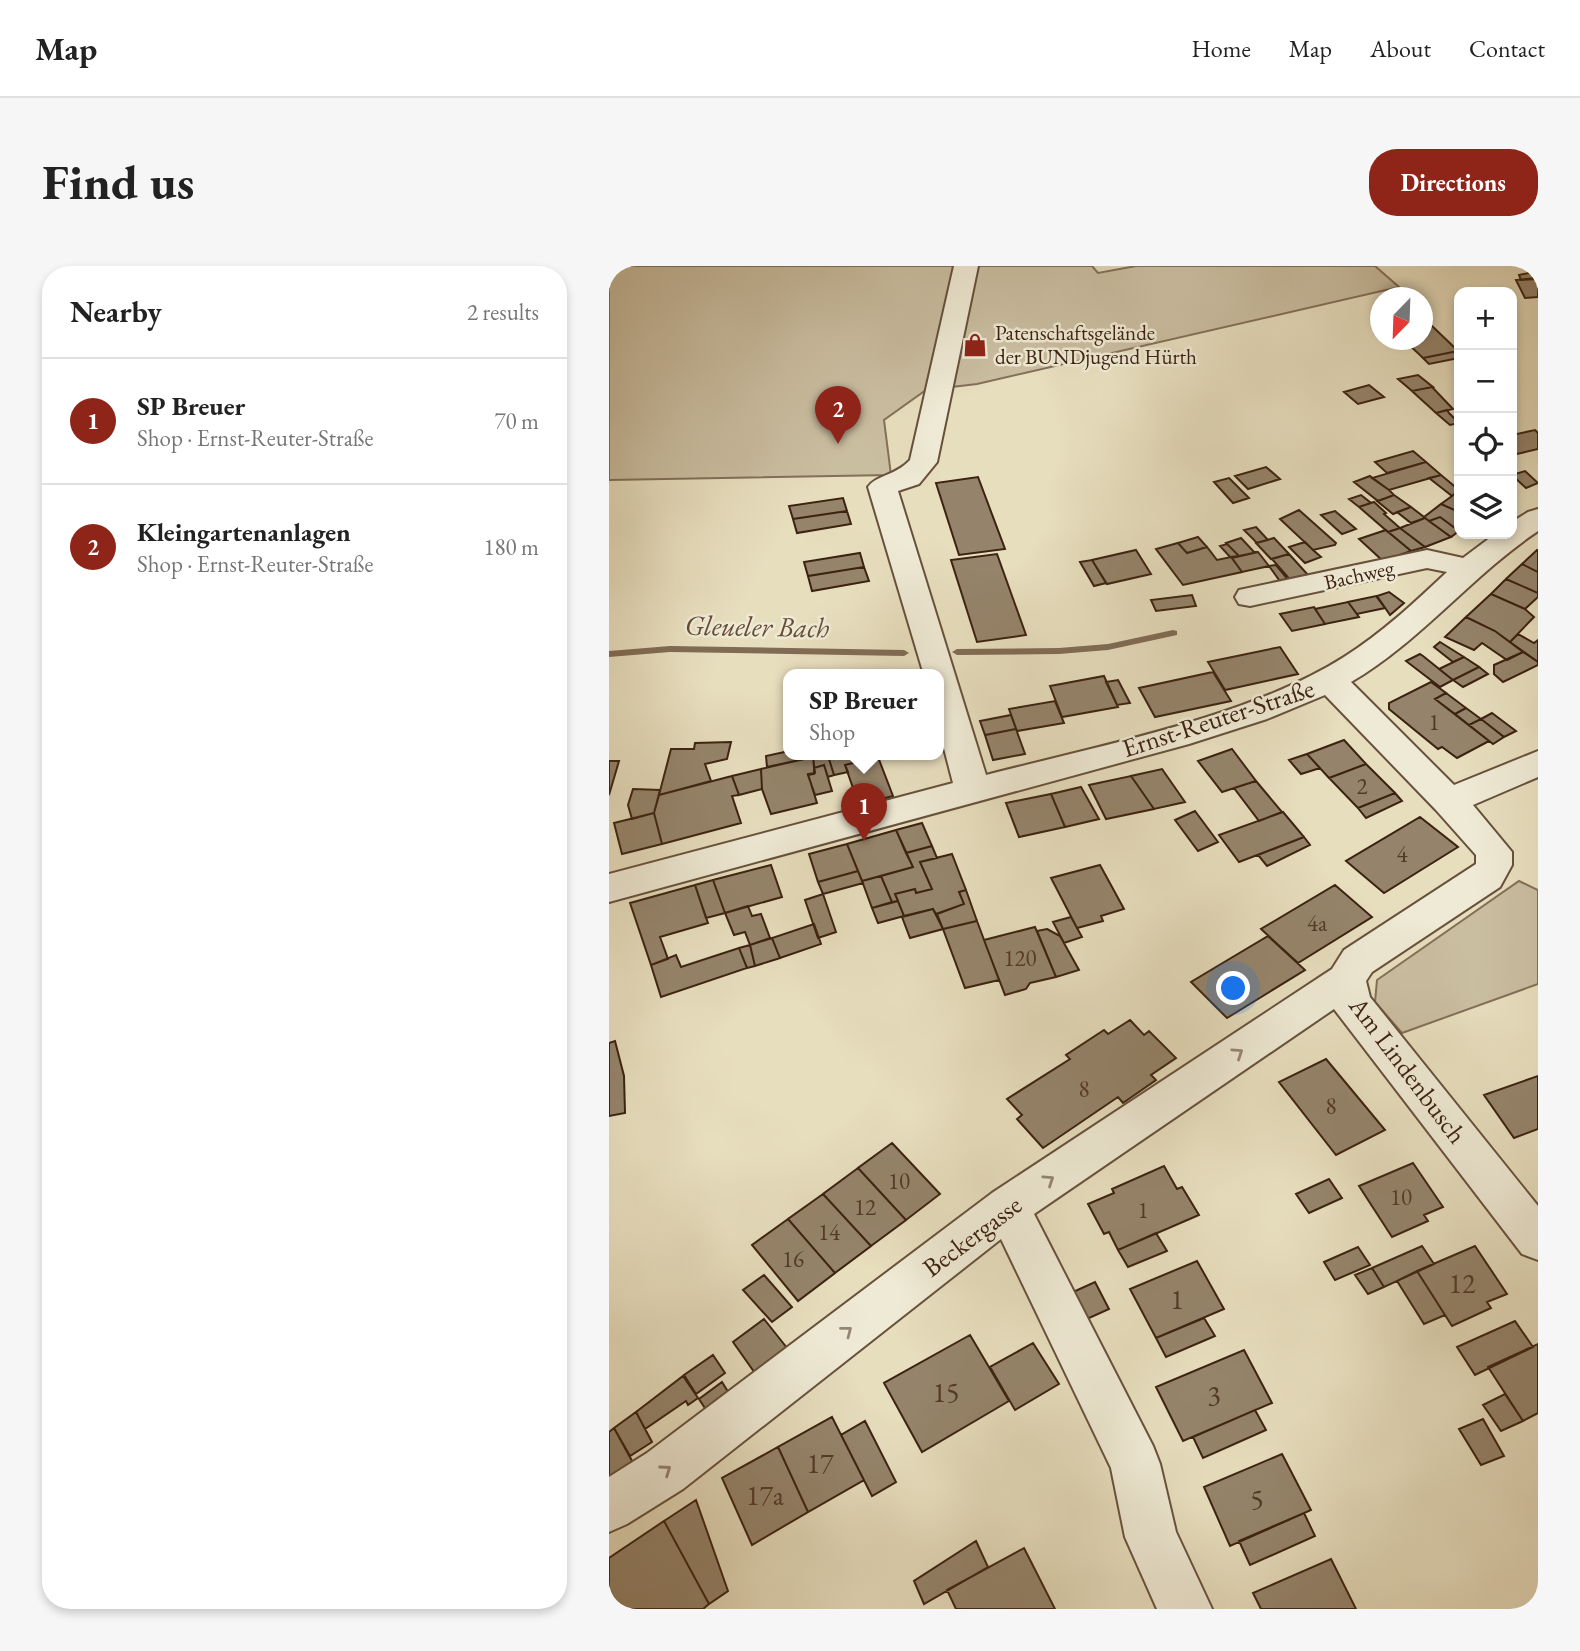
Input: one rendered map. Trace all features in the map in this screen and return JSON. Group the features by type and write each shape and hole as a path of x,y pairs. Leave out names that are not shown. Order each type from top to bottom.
{"street":[{"path":"939,669 882,487 909,478 923,462 966,266"},
{"name":"Ernst-Reuter-Straße","path":"609,888 1177,736 1262,709 1331,681 1376,651 1417,619 1467,570 1538,518"},
{"name":"Bachweg","path":"1250,597 1294,590 1427,559 1445,561 1467,570"},
{"name":"Am Lindenbusch","path":"1331,681 1449,801 1494,852 1495,865 1486,877 1358,961 1346,980 1351,1003 1538,1240"},
{"path":"944,687 972,791"},
{"path":"1449,801 1538,763"},
{"name":"Beckergasse","path":"609,1506 665,1471 1008,1208 1346,980"},
{"path":"1008,1208 1135,1464 1150,1536 1185,1609"}],"shaded area":[{"path":"609,266 1092,266 1098,273 1136,266 1375,266 1399,287 1370,287 1370,294 977,384 926,390 884,420 891,475 609,480"},
{"path":"1519,881 1538,890 1538,984 1402,1033 1375,1002 1377,980"}],"building":[{"path":"1538,271 1537,279 1521,280 1519,275"},
{"path":"1538,278 1538,297 1525,298 1516,280"},
{"path":"1433,327 1454,347 1454,352 1423,358 1415,350 1433,350"},
{"path":"1454,352 1454,359 1429,364 1423,358"},
{"path":"1418,375 1433,387 1412,391 1398,379"},
{"path":"1369,385 1384,397 1358,404 1344,392"},
{"path":"1432,387 1453,409 1436,413 1412,391"},
{"path":"1447,410 1454,418 1454,424 1450,425 1436,413"},
{"path":"1535,430 1538,433 1538,449 1517,454 1517,434"},
{"path":"1413,451 1426,462 1387,473 1375,462"},
{"path":"1426,462 1441,475 1389,490 1372,478"},
{"path":"1266,467 1280,479 1248,489 1235,476"},
{"path":"1525,471 1538,483 1526,488 1517,480 1517,473"},
{"path":"1441,475 1454,486 1454,494 1452,496 1429,478"},
{"path":"1370,476 1394,495 1378,501 1354,482"},
{"path":"978,477 1005,549 959,555 936,483"},
{"path":"1229,478 1249,498 1233,503 1214,482"},
{"path":"1454,494 1454,510 1441,504"},
{"path":"1361,495 1371,503 1359,507 1349,499"},
{"path":"1394,495 1411,507 1393,514 1377,501"},
{"path":"843,498 847,511 793,519 789,506"},
{"path":"1374,502 1400,528 1388,532 1359,507"},
{"path":"1441,504 1454,510 1454,527 1440,517 1429,521 1424,517"},
{"path":"1411,507 1425,518 1411,523 1397,512"},
{"path":"1299,510 1336,543 1335,545 1313,550 1280,519"},
{"path":"847,511 851,524 797,533 793,519"},
{"path":"1335,511 1356,529 1342,534 1321,515"},
{"path":"1440,517 1454,527 1454,535 1451,537 1429,521"},
{"path":"1425,518 1451,537 1425,547 1400,528"},
{"path":"1256,527 1268,540 1257,543 1244,530"},
{"path":"1400,528 1425,547 1411,551 1388,532"},
{"path":"1386,530 1411,551 1383,561 1359,539"},
{"path":"1198,537 1207,547 1187,553 1178,543"},
{"path":"1241,538 1254,552 1258,552 1239,556 1226,543"},
{"path":"1274,538 1289,554 1271,559 1256,543"},
{"path":"1305,542 1321,557 1305,563 1289,547"},
{"path":"1178,543 1187,553 1207,547 1217,560 1231,557 1242,572 1183,585 1156,549"},
{"path":"1227,544 1239,556 1230,557 1220,546"},
{"path":"1136,550 1151,574 1107,584 1092,560"},
{"path":"1538,550 1538,572 1522,564"},
{"path":"1258,552 1269,566 1242,572 1232,558"},
{"path":"860,553 864,567 808,576 804,562"},
{"path":"997,554 1026,635 977,642 951,560"},
{"path":"1289,554 1309,576 1292,582 1272,559"},
{"path":"1092,560 1106,583 1094,586 1080,562"},
{"path":"1522,564 1538,572 1538,593 1506,579"},
{"path":"1276,565 1290,582 1282,584 1269,566"},
{"path":"864,567 869,581 812,591 808,576"},
{"path":"1506,579 1538,593 1538,597 1525,609 1491,594"},
{"path":"1389,592 1404,603 1390,615 1377,596"},
{"path":"1491,594 1525,609 1534,617 1510,642 1495,631 1466,617"},
{"path":"1192,595 1196,606 1156,611 1151,600"},
{"path":"1376,596 1385,608 1357,614 1348,602"},
{"path":"1348,602 1359,617 1325,624 1315,609"},
{"path":"1314,607 1325,624 1292,631 1280,614"},
{"path":"1466,617 1495,631 1523,652 1507,660 1482,643 1474,650 1445,637"},
{"path":"1518,634 1534,643 1538,640 1538,662 1510,642"},
{"path":"1440,642 1464,657 1453,662 1434,647"},
{"path":"1280,647 1298,674 1225,690 1208,662"},
{"path":"1523,652 1538,662 1538,665 1503,682 1494,674 1494,665"},
{"path":"1420,654 1453,680 1440,687 1406,661"},
{"path":"1464,657 1479,667 1453,680 1439,669"},
{"path":"1479,667 1488,674 1463,687 1453,680"},
{"path":"1213,672 1231,701 1155,717 1139,688"},
{"path":"1104,676 1118,707 1062,717 1050,686"},
{"path":"1118,680 1130,703 1117,705 1106,682"},
{"path":"1431,682 1446,693 1435,699 1489,741 1457,758 1442,747 1438,749 1389,709 1389,703"},
{"path":"1446,693 1466,708 1455,714 1435,699"},
{"path":"1055,701 1064,723 1017,731 1009,709"},
{"path":"1466,708 1481,719 1469,725 1455,714"},
{"path":"1492,713 1516,731 1504,737 1481,719"},
{"path":"1011,715 1016,729 985,735 980,721"},
{"path":"1481,719 1504,737 1493,744 1469,725"},
{"path":"1016,729 1025,754 993,760 985,735"},
{"path":"1344,740 1366,764 1329,778 1307,754"},
{"path":"731,742 727,759 705,764 711,781 659,795 671,749 694,749 695,743"},
{"path":"1232,749 1256,781 1222,792 1198,761"},
{"path":"783,752 783,760 799,760 767,767 766,756"},
{"path":"1307,754 1320,768 1301,774 1289,760"},
{"path":"800,760 813,760 815,773 808,774 817,803 771,814 762,789 761,769"},
{"path":"813,760 829,760 834,775 828,777 824,765 814,768"},
{"path":"829,760 852,760 853,763 845,765 848,772 834,775"},
{"path":"879,760 893,796 859,805 845,765"},
{"path":"609,761 619,761 609,795"},
{"path":"1366,764 1395,793 1358,808 1329,778"},
{"path":"824,765 832,791 815,795 808,775 814,774 814,768"},
{"path":"761,769 762,789 739,795 732,776"},
{"path":"1162,769 1185,802 1154,809 1131,776"},
{"path":"732,776 739,795 732,796 741,823 662,844 654,813 659,795"},
{"path":"1131,776 1154,809 1106,819 1089,785"},
{"path":"1256,781 1282,812 1259,821 1234,788"},
{"path":"1081,787 1099,819 1065,827 1051,794"},
{"path":"633,789 660,790 654,813 632,819 628,805"},
{"path":"1395,793 1402,801 1366,818 1358,808"},
{"path":"1051,794 1065,827 1019,837 1006,803"},
{"path":"1195,811 1218,842 1198,851 1175,820"},
{"path":"1283,812 1304,837 1239,862 1219,835"},
{"path":"654,813 662,844 622,854 614,823"},
{"path":"1420,817 1458,847 1384,893 1346,861"},
{"path":"922,823 932,846 906,853 896,830"},
{"path":"896,830 913,867 862,881 847,844"},
{"path":"1304,837 1310,845 1267,866 1258,855"},
{"path":"847,844 858,871 818,882 809,854"},
{"path":"932,846 937,858 920,862 932,889 916,893 915,889 895,894 898,901 892,902 881,876 913,867 906,853"},
{"path":"952,854 966,890 959,892 964,904 936,914 933,909 904,916 895,894 915,889 916,893 932,889 920,862"},
{"path":"771,865 782,897 725,913 713,880"},
{"path":"1100,865 1124,909 1101,916 1103,921 1077,928 1051,878"},
{"path":"858,871 863,883 823,894 818,882"},
{"path":"881,876 892,902 872,908 862,881"},
{"path":"713,880 725,913 706,918 695,885"},
{"path":"695,885 708,923 660,937 668,959 651,965 630,903"},
{"path":"1335,885 1372,917 1298,963 1261,929"},
{"path":"966,890 977,921 943,929 937,914 964,904 959,892"},
{"path":"823,894 836,932 818,938 805,900"},
{"path":"898,901 904,916 878,923 872,908"},
{"path":"748,906 752,916 761,914 770,938 750,945 745,932 734,935 725,913"},
{"path":"933,909 943,929 910,938 902,917"},
{"path":"1071,917 1082,937 1064,943 1053,922"},
{"path":"977,921 999,980 965,988 943,929"},
{"path":"814,924 821,944 780,958 772,938"},
{"path":"1035,927 1056,977 1030,983 1026,989 1005,995 984,940"},
{"path":"1047,929 1060,936 1079,970 1056,977 1037,931"},
{"path":"1268,936 1305,970 1227,1018 1191,982"},
{"path":"772,938 780,958 755,966 750,945"},
{"path":"750,945 755,966 747,968 739,948"},
{"path":"739,948 747,968 661,997 651,965 676,955 681,967"},
{"path":"1130,1020 1144,1035 1149,1031 1176,1058 1151,1075 1156,1080 1123,1103 1118,1097 1043,1148 1017,1119 1022,1115 1007,1099 1070,1059 1066,1055 1104,1030 1108,1034"},
{"path":"615,1041 624,1076 625,1113 609,1116 609,1043"},
{"path":"1326,1059 1385,1130 1336,1155 1279,1082"},
{"path":"1538,1076 1538,1129 1514,1138 1484,1095"},
{"path":"892,1143 940,1194 906,1220 858,1168"},
{"path":"1413,1163 1443,1207 1424,1215 1428,1221 1392,1237 1359,1186"},
{"path":"1164,1166 1177,1189 1182,1187 1199,1215 1118,1250 1109,1232 1104,1234 1088,1204 1114,1193 1112,1189"},
{"path":"858,1168 906,1220 871,1246 823,1194"},
{"path":"1329,1179 1342,1198 1309,1213 1296,1194"},
{"path":"823,1194 871,1246 835,1273 788,1219"},
{"path":"788,1219 835,1273 798,1301 752,1245"},
{"path":"1156,1233 1167,1251 1128,1267 1118,1250"},
{"path":"1422,1246 1434,1264 1384,1287 1372,1268"},
{"path":"1475,1246 1507,1294 1487,1302 1491,1308 1452,1326 1417,1271"},
{"path":"1358,1247 1370,1265 1335,1280 1324,1262"},
{"path":"1197,1261 1224,1309 1156,1338 1130,1289"},
{"path":"1372,1268 1384,1287 1368,1294 1355,1275"},
{"path":"1417,1271 1445,1315 1424,1324 1397,1281"},
{"path":"764,1275 792,1307 772,1322 743,1290"},
{"path":"1095,1282 1109,1309 1087,1319 1073,1292"},
{"path":"1204,1318 1215,1336 1166,1357 1156,1338"},
{"path":"764,1319 795,1358 762,1383 733,1342"},
{"path":"1515,1321 1533,1347 1475,1375 1457,1347"},
{"path":"970,1335 1009,1401 922,1452 884,1383"},
{"path":"1033,1343 1059,1384 1015,1410 990,1367"},
{"path":"1538,1344 1538,1413 1523,1421 1488,1367"},
{"path":"1244,1350 1272,1403 1183,1441 1156,1387"},
{"path":"713,1355 725,1373 696,1394 684,1375"},
{"path":"683,1376 698,1398 688,1405 686,1401 645,1429 636,1412"},
{"path":"722,1382 735,1403 712,1419 699,1399"},
{"path":"1505,1394 1523,1421 1501,1431 1483,1405"},
{"path":"1255,1410 1266,1430 1203,1458 1193,1437"},
{"path":"636,1412 652,1442 630,1456 614,1428"},
{"path":"832,1417 864,1480 808,1512 778,1447"},
{"path":"1483,1419 1504,1456 1481,1465 1459,1429"},
{"path":"865,1421 896,1482 872,1496 841,1435"},
{"path":"614,1428 637,1470 609,1488 609,1432"},
{"path":"778,1447 808,1512 752,1545 722,1478"},
{"path":"1282,1454 1311,1510 1230,1546 1204,1487"},
{"path":"696,1500 728,1591 709,1604 664,1521"},
{"path":"1304,1513 1315,1536 1250,1565 1239,1541"},
{"path":"664,1521 709,1604 703,1609 609,1609 609,1558"},
{"path":"976,1541 988,1567 924,1604 914,1581"},
{"path":"1024,1548 1055,1609 956,1609 947,1590"},
{"path":"1331,1559 1356,1609 1261,1609 1253,1593"}],"waterway":[{"name":"Gleueler Bach","path":"957,652 1059,651 1108,647 1173,633"},
{"name":"Gleueler Bach","path":"609,654 670,649 904,653"}],"place":[{"name":"Patenschaftsgelände der BUNDjugend Hürth","path":"975,345"},
{"name":"Kleingartenanlagen","path":"838,444"},
{"name":"SP Breuer","path":"864,841"}]}
